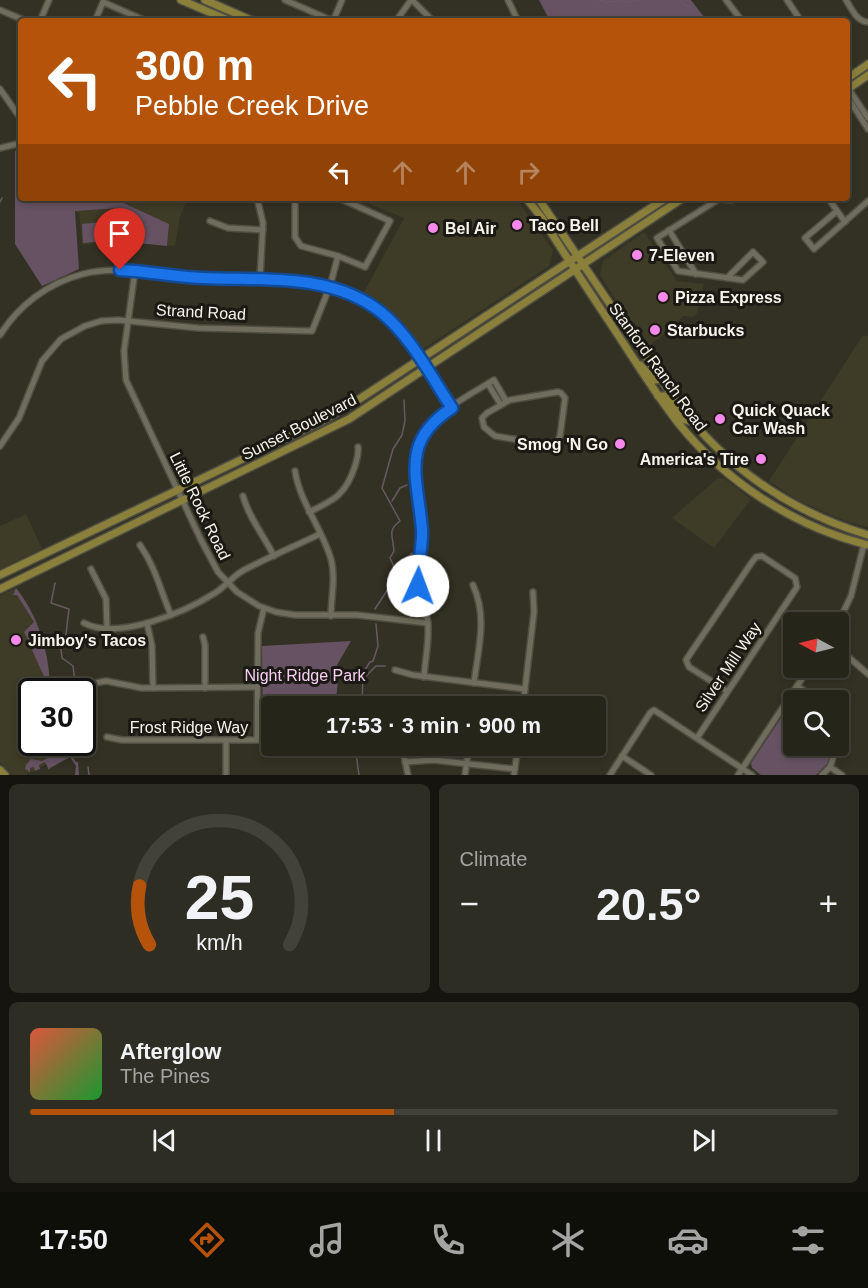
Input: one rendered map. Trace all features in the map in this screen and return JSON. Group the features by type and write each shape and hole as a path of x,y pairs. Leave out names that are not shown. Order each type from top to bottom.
{"main road":[{"path":"181,0 223,18"},
{"path":"205,0 246,18"},
{"path":"850,77 868,64"},
{"path":"850,87 868,75"},
{"name":"Stanford Ranch Road","path":"528,201 542,218 658,396 695,442 740,483 756,494 803,521 867,544"},
{"name":"Stanford Ranch Road","path":"540,201 690,421 733,464 768,490 808,513 868,535"},
{"name":"Sunset Boulevard","path":"0,575 324,420 661,201"},
{"name":"Sunset Boulevard","path":"0,589 329,430 426,369 678,201"},
{"path":"638,365 643,366 654,380 661,379"},
{"path":"658,396 664,396 682,419 690,421"},
{"path":"845,538 864,539 868,535"},
{"path":"0,770 4,775"}],"street":[{"path":"41,18 49,0"},
{"path":"285,0 326,18"},
{"path":"334,18 342,0"},
{"path":"398,18 412,0 430,18"},
{"path":"508,0 517,18"},
{"path":"727,0 740,18"},
{"path":"787,0 799,18"},
{"path":"846,0 858,19 864,23 868,22"},
{"path":"96,18 103,2 140,18"},
{"path":"0,10 19,18"},
{"path":"0,89 18,115"},
{"path":"850,91 868,118"},
{"path":"850,101 868,129"},
{"path":"0,148 18,144"},
{"path":"258,201 262,211 263,230 260,279"},
{"path":"295,201 295,237 301,246 305,249 338,256 365,267 390,221 346,201"},
{"path":"716,201 657,238 678,271 696,274 727,278 743,280 763,262 753,252 727,278"},
{"path":"830,201 845,222"},
{"path":"837,211 806,238 815,249 868,201"},
{"path":"210,221 228,228 263,230"},
{"path":"669,231 696,274"},
{"name":"Strand Road","path":"0,446 19,418 37,372 54,346 68,335 101,321 128,320 198,328 254,328 307,333 315,328 338,256"},
{"path":"0,335 23,307 44,291 80,275 102,271 135,271 192,278 260,279 330,286 363,300 381,312 400,331 452,408"},
{"name":"Little Rock Road","path":"135,271 124,361 128,387 209,556 227,583 250,601 264,608 295,615 357,615 428,623"},
{"path":"423,677 428,623 417,579 422,534 415,481 415,459 419,444 439,416 491,382 503,403"},
{"path":"554,392 561,393 564,402 557,443 507,438 489,432 483,425 482,418 487,412 503,403 554,392"},
{"path":"309,512 336,498 345,490 358,456 358,447"},
{"path":"295,471 300,493 329,554 333,568 331,616"},
{"path":"243,496 249,513 274,556"},
{"path":"84,623 107,628 130,627 171,615 213,594 245,569 320,534"},
{"path":"843,612 851,596 867,544"},
{"path":"141,545 154,566 159,588 171,615"},
{"name":"Silver Mill Way","path":"697,738 797,587 797,581 764,557 756,557 686,660 688,667 727,692"},
{"path":"91,569 106,599 107,628"},
{"path":"473,585 481,603 482,616 474,683"},
{"path":"524,696 534,612 533,592"},
{"path":"257,740 258,633 264,608"},
{"path":"147,623 152,646 153,688"},
{"path":"203,637 205,688"},
{"path":"849,658 868,674"},
{"path":"395,670 423,677 525,689"},
{"path":"738,775 802,678"},
{"path":"96,683 106,681 138,688 257,687"},
{"path":"797,686 803,690"},
{"path":"610,775 654,710 752,775"},
{"name":"Frost Ridge Way","path":"107,737 122,740 261,740"},
{"path":"226,740 226,775"},
{"path":"404,756 408,775"},
{"path":"465,775 468,756"},
{"path":"405,762 424,759 515,772 517,756"},
{"path":"622,756 651,775"},
{"path":"822,775 830,767 834,756"},
{"path":"830,767 842,775"}],"shaded area":[{"path":"75,201 186,201 180,217 175,246 117,241 82,245 79,213 76,212"},
{"path":"363,201 518,201 553,250 549,266 420,349 396,319 363,294 404,218"},
{"path":"644,232 677,281 704,284 697,313 693,317 683,316 650,345 648,350 600,275 603,261"},
{"path":"863,335 868,336 868,527 845,521 797,500 769,481"},
{"path":"718,478 725,479 751,499 714,548 672,518"},
{"path":"26,514 42,549 0,569 0,526"},
{"path":"16,588 28,605 37,622 48,678 18,678 18,756 62,756 26,775 11,775 0,762 0,596"}],"green space":[{"path":"539,0 691,0 705,18 548,18"},
{"path":"18,150 18,201 119,201 169,224 167,246 118,241 116,218 120,217 119,208 75,211 79,269 42,286 15,244 15,151"},
{"path":"113,221 114,240 83,243 82,224"},
{"path":"16,588 36,622 45,647 49,678 45,678 24,632 34,622 17,595 13,595"},
{"name":"Night Ridge Park","path":"351,641 337,665 336,696 263,696 262,646"},
{"path":"783,715 783,756 830,756 827,764 816,775 761,775 752,768 751,763"},
{"path":"51,756 72,756 78,762 79,775 75,775 76,766 70,757 49,770 45,762 39,765 40,769 35,771 34,767 30,768 30,772 25,769 31,759 42,761"}],"waterway":[{"path":"598,0 623,1"},
{"path":"626,2 642,0"},
{"path":"680,0 684,5 691,7"},
{"path":"0,202 2,198"},
{"path":"396,571 390,558 394,551 392,531 400,521 382,488 393,449 402,435 405,421 404,400"},
{"path":"392,501 400,488 407,485"},
{"path":"375,609 388,589 389,579 412,553"},
{"path":"55,583 51,603 69,609 66,634 61,649 62,658 73,666 74,678"},
{"path":"362,696 363,673 373,661 378,646 376,624"},
{"path":"364,678 376,666 385,666"},
{"path":"356,756 359,775"},
{"path":"88,767 89,775"}],"place":[{"name":"Taco Bell","path":"517,225"},
{"name":"Bel Air","path":"433,228"},
{"name":"7-Eleven","path":"637,255"},
{"name":"Pizza Express","path":"663,297"},
{"name":"Starbucks","path":"655,330"},
{"name":"Quick Quack Car Wash","path":"720,419"},
{"name":"Smog 'N Go","path":"620,444"},
{"name":"America's Tire","path":"761,459"},
{"name":"Jimboy's Tacos","path":"16,640"}],"route":[{"path":"120,270 192,278 250,278 321,284 363,300 394,324 408,341 452,408 439,416 423,436 415,459 415,481 422,534 418,586"}]}
